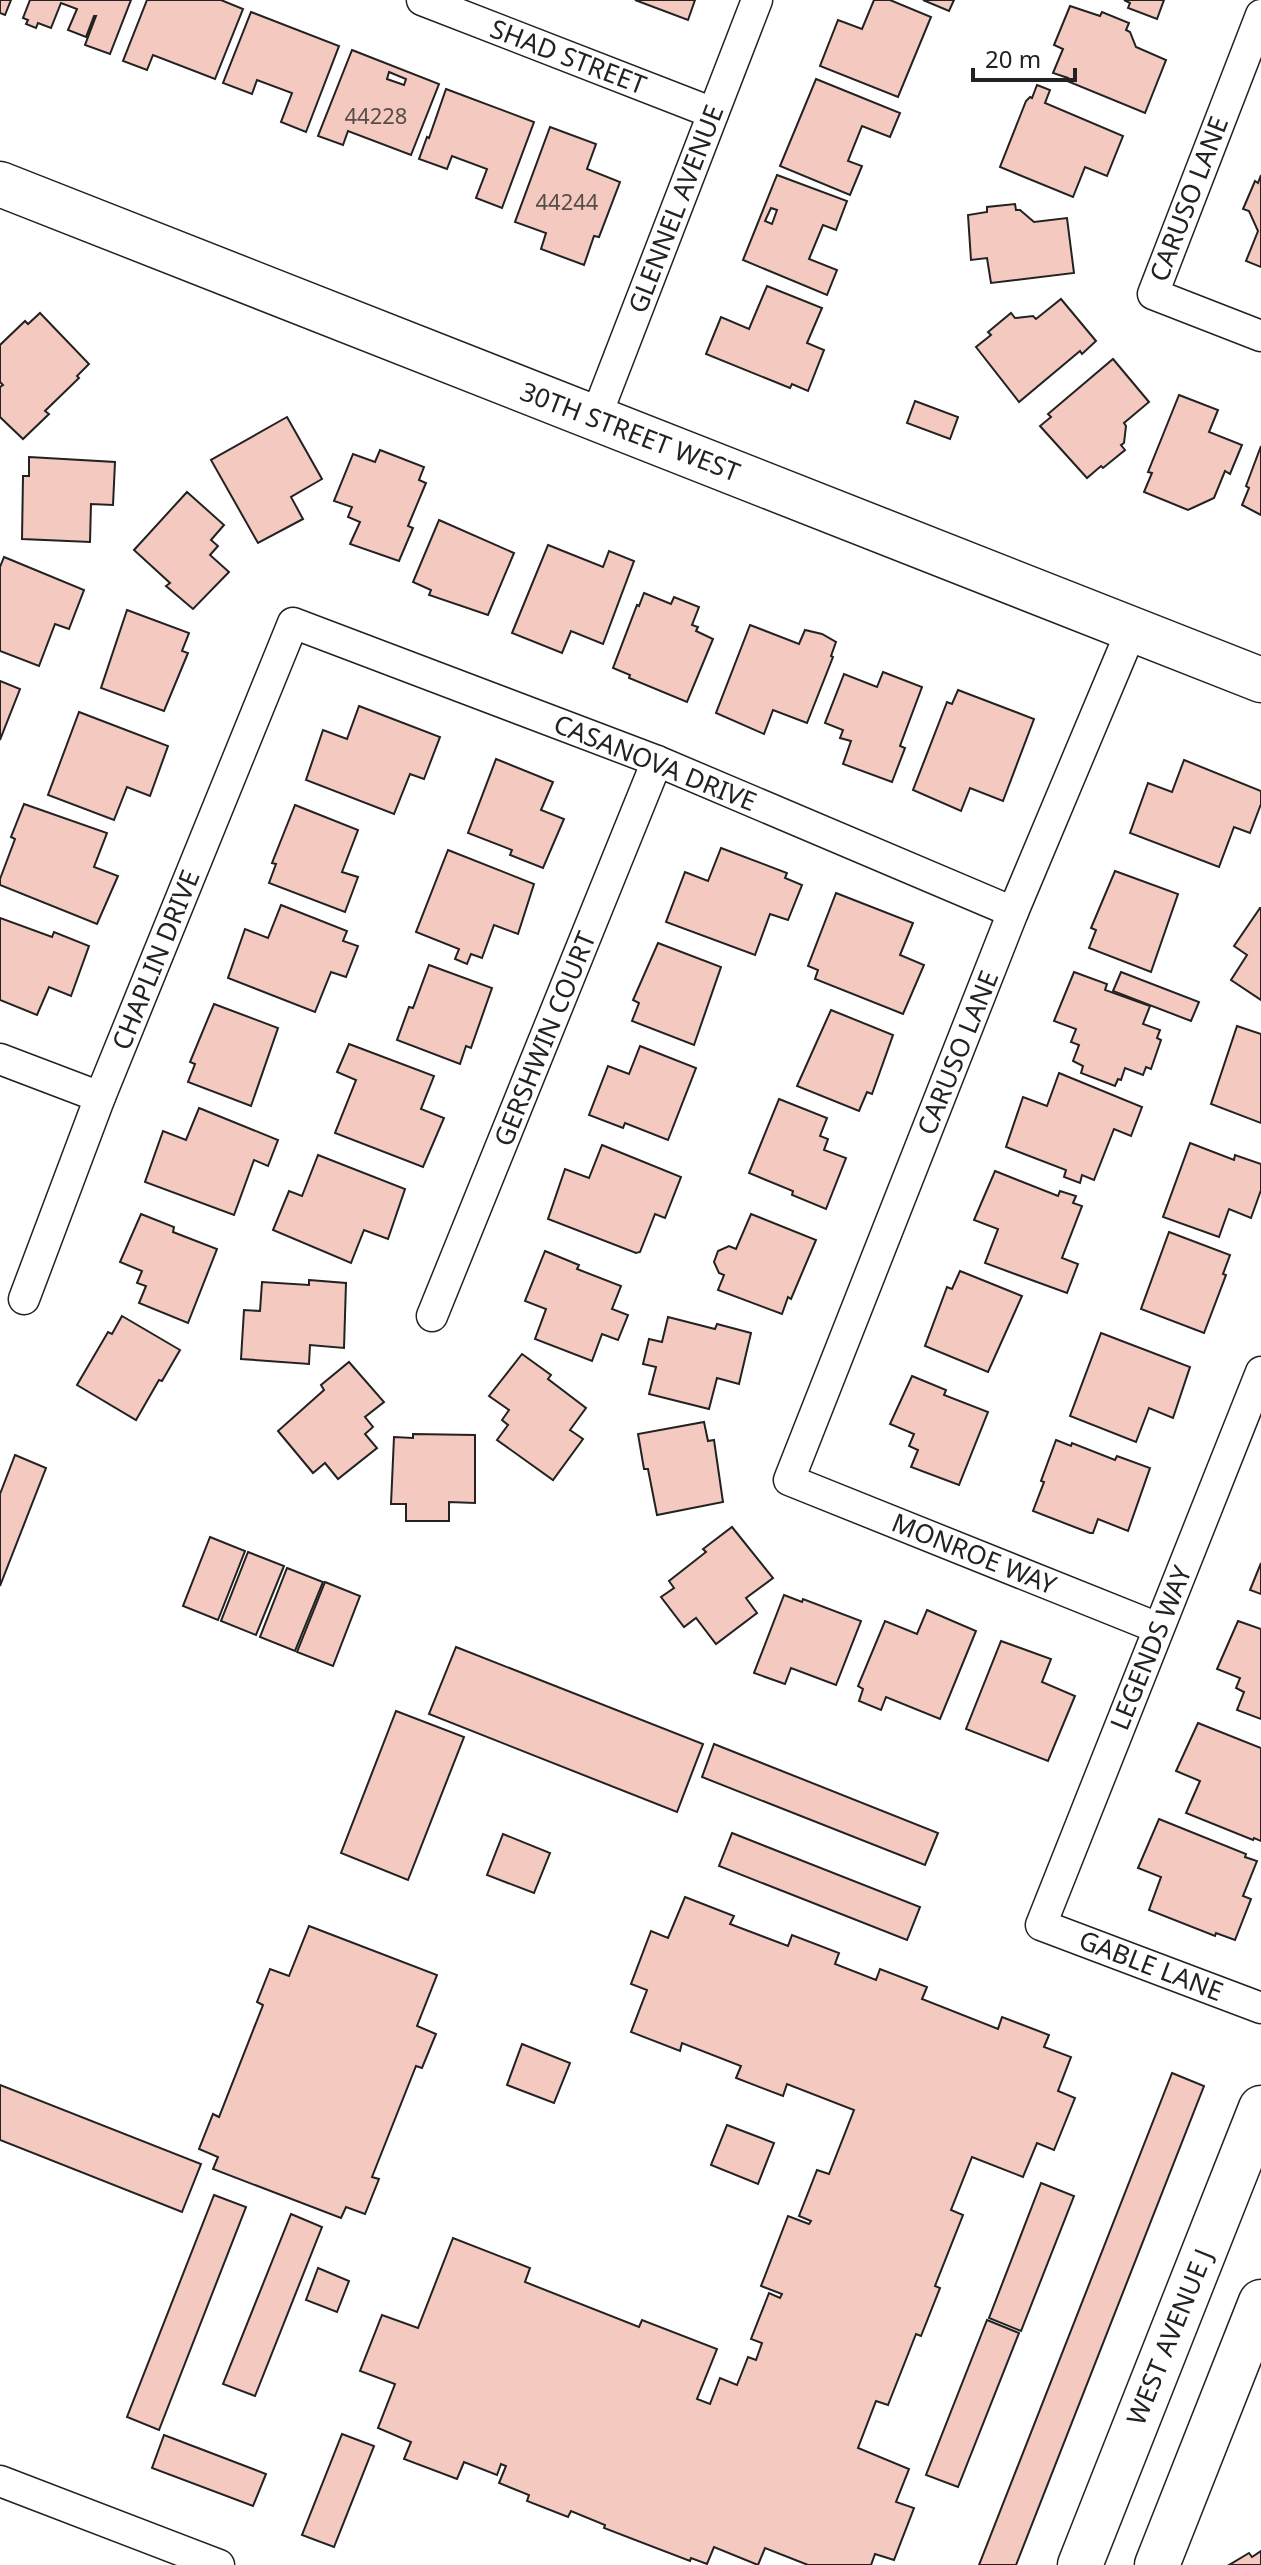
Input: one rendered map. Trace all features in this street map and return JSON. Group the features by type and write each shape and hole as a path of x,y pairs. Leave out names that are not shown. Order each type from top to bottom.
{"main road":[{"name":"30TH STREET WEST","path":"0,184 1261,680"},
{"name":"WEST AVENUE J","path":"1080,2565 1261,2108"},
{"path":"1157,2565 1261,2302"}],"street":[{"name":"SHAD STREET","path":"422,0 713,113"},
{"name":"GLENNEL AVENUE","path":"595,419 757,0"},
{"name":"CARUSO LANE","path":"1261,15 1153,294 1261,336"},
{"name":"CASANOVA DRIVE","path":"293,623 657,761 1013,912"},
{"name":"CHAPLIN DRIVE","path":"24,1299 100,1097 293,623"},
{"name":"CARUSO LANE","path":"789,1480 1013,912 1132,629"},
{"name":"GERSHWIN COURT","path":"432,1316 657,761"},
{"path":"0,1059 100,1097"},
{"name":"LEGENDS WAY","path":"1041,1925 1261,1372"},
{"name":"MONROE WAY","path":"789,1480 1158,1628"},
{"name":"GABLE LANE","path":"1041,1925 1261,2008"},
{"path":"0,2481 219,2565"}],"building":[{"path":"0,0 11,0 5,15 0,13"},
{"path":"30,0 131,0 110,54 85,45 96,16 86,37 68,30 77,9 61,3 51,28 38,23 36,28 26,24 28,20 23,18"},
{"path":"147,0 221,0 243,9 215,79 153,55 147,70 123,61"},
{"path":"635,0 695,0 688,20"},
{"path":"874,0 890,0 931,17 898,97 820,66 838,20 862,29"},
{"path":"923,0 954,0 949,11"},
{"path":"1124,0 1164,0 1157,19 1128,8 1130,3"},
{"path":"1070,6 1100,16 1102,12 1129,23 1126,30 1130,32 1136,47 1166,60 1145,113 1053,73 1063,49 1054,45"},
{"path":"251,12 339,46 306,132 281,122 292,93 257,80 252,94 223,83"},
{"path":"352,50 439,84 411,155 348,131 343,145 318,136","holes":["389,72 406,79 404,85 387,79"]},
{"path":"816,79 900,113 890,137 862,126 848,161 862,166 850,195 780,166"},
{"path":"1037,85 1050,90 1045,103 1123,136 1107,176 1085,167 1073,197 1000,167 1026,101 1032,98"},
{"path":"446,89 534,122 502,208 476,198 487,169 452,156 447,169 419,159"},
{"path":"550,127 596,144 587,169 620,182 599,237 594,236 584,265 541,249 546,233 515,222"},
{"path":"777,175 847,201 836,230 823,225 809,259 837,270 827,295 743,260","holes":["771,208 777,210 772,224 765,221"]},
{"path":"1261,175 1261,267 1246,261 1258,231 1249,211 1243,209 1255,181 1258,183"},
{"path":"1015,204 1016,210 1034,222 1067,218 1074,273 991,283 987,258 971,260 968,215 987,212 987,207"},
{"path":"767,286 822,308 807,343 824,350 808,391 792,384 790,388 706,354 721,317 749,329"},
{"path":"1061,299 1096,341 1019,402 976,347 1011,313 1015,318 1033,316 1036,319"},
{"path":"40,313 89,364 45,411 49,414 23,439 0,417 0,387 3,385 0,382 0,345 25,321 28,324"},
{"path":"1113,359 1149,402 1124,423 1124,443 1121,445 1125,450 1087,478 1040,426 1051,417 1048,414"},
{"path":"1179,395 1218,410 1209,432 1242,445 1230,474 1225,471 1214,498 1188,510 1144,492 1152,473 1148,472"},
{"path":"915,401 958,417 950,439 907,423"},
{"path":"287,417 322,479 291,497 303,519 258,543 211,460"},
{"path":"1261,446 1261,515 1242,505"},
{"path":"380,450 424,467 419,480 426,483 408,526 413,528 399,561 350,544 360,522 348,517 352,507 334,501 353,454 375,462"},
{"path":"29,457 115,462 113,505 91,504 90,542 22,539 23,476 29,476"},
{"path":"187,492 224,525 211,540 218,546 210,555 229,572 193,609 166,586 170,583 134,550"},
{"path":"439,520 514,553 488,615 429,595 431,590 413,582"},
{"path":"548,545 603,567 609,551 634,561 603,644 571,631 562,653 512,633"},
{"path":"4,557 84,590 69,629 55,624 39,666 0,651 0,567"},
{"path":"644,593 671,604 674,597 699,607 692,625 698,627 696,631 713,639 687,702 629,678 630,675 613,668"},
{"path":"127,610 189,633 182,651 188,653 164,711 101,688"},
{"path":"750,625 799,644 805,630 822,634 836,642 807,723 773,710 764,734 716,713"},
{"path":"883,672 922,687 900,746 905,748 892,782 843,764 851,741 840,738 843,730 825,723 844,674 877,687"},
{"path":"0,681 20,689 0,740"},
{"path":"958,690 1034,719 1003,801 970,788 961,811 913,790 947,702 952,704"},
{"path":"359,706 440,737 424,779 410,774 394,814 306,780 323,730 347,739"},
{"path":"79,712 168,746 150,796 127,787 114,820 48,795"},
{"path":"496,759 553,782 541,810 564,819 543,868 510,855 512,850 468,833"},
{"path":"1184,760 1261,791 1261,804 1250,833 1234,827 1219,867 1130,833 1148,783 1172,792"},
{"path":"24,804 107,833 94,867 118,876 97,924 0,885 15,839 11,837"},
{"path":"295,805 358,830 342,872 358,877 345,912 269,883 276,864 272,863"},
{"path":"721,848 787,873 785,878 802,885 788,920 770,914 755,955 666,922 685,872 708,881"},
{"path":"448,850 534,884 518,934 494,925 482,958 471,954 467,964 455,959 459,949 416,932"},
{"path":"1115,871 1178,894 1151,972 1089,948 1096,930 1091,928"},
{"path":"836,893 913,923 900,955 924,965 903,1014 815,979 818,970 808,966"},
{"path":"281,905 347,931 343,941 358,946 346,977 331,972 315,1012 228,978 245,929 268,938"},
{"path":"1260,908 1261,1000 1231,980 1247,955 1234,946"},
{"path":"0,918 52,937 54,932 89,946 71,996 49,987 37,1015 0,1000"},
{"path":"658,943 721,967 694,1045 632,1021 639,1003 633,1000"},
{"path":"429,965 492,988 471,1048 466,1046 460,1064 397,1040"},
{"path":"1074,972 1107,984 1105,990 1150,1006 1143,1024 1160,1030 1157,1038 1161,1040 1151,1069 1146,1067 1143,1075 1125,1068 1115,1086 1081,1073 1083,1066 1073,1061 1079,1045 1071,1042 1076,1029 1054,1021"},
{"path":"1121,972 1199,1002 1191,1021 1113,991"},
{"path":"214,1004 278,1028 251,1106 188,1082 195,1064 190,1062"},
{"path":"831,1010 893,1035 872,1094 867,1092 859,1111 797,1086"},
{"path":"1237,1026 1261,1034 1261,1123 1211,1104"},
{"path":"349,1044 434,1076 421,1109 444,1118 423,1167 335,1133 356,1080 337,1072"},
{"path":"640,1046 696,1068 668,1140 625,1123 623,1128 589,1115 608,1066 629,1074"},
{"path":"1059,1073 1142,1107 1131,1136 1114,1129 1094,1180 1082,1175 1080,1183 1064,1177 1066,1170 1006,1147 1023,1097 1047,1106"},
{"path":"779,1099 827,1118 820,1136 828,1139 824,1150 846,1158 826,1209 749,1173"},
{"path":"199,1108 278,1140 268,1166 254,1160 234,1215 145,1182 163,1131 186,1140"},
{"path":"1190,1143 1234,1160 1235,1155 1261,1164 1261,1190 1251,1218 1229,1209 1219,1237 1163,1217"},
{"path":"602,1145 681,1177 665,1218 655,1214 640,1252 548,1219 565,1169 589,1178"},
{"path":"318,1155 405,1189 388,1239 364,1230 351,1263 273,1230 289,1191 302,1196"},
{"path":"995,1171 1058,1196 1060,1191 1076,1196 1073,1203 1082,1206 1062,1258 1078,1264 1067,1293 985,1263 998,1229 974,1220"},
{"path":"141,1214 174,1227 173,1232 217,1249 188,1323 139,1303 146,1286 137,1283 142,1271 120,1262"},
{"path":"751,1214 816,1240 782,1314 718,1290 724,1275 719,1273 714,1262 718,1251 729,1246 736,1249"},
{"path":"1169,1232 1230,1255 1223,1274 1226,1275 1204,1333 1141,1309"},
{"path":"545,1251 579,1265 577,1269 621,1286 612,1309 628,1315 618,1340 602,1334 592,1361 535,1339 546,1309 525,1301"},
{"path":"960,1271 1022,1296 988,1372 925,1346 947,1287 952,1289"},
{"path":"309,1280 346,1283 344,1348 310,1345 309,1364 241,1359 244,1310 260,1311 262,1282 309,1285"},
{"path":"122,1316 180,1350 136,1420 77,1385 108,1332 112,1334"},
{"path":"668,1317 715,1329 717,1324 751,1333 739,1384 717,1378 709,1409 649,1394 656,1367 643,1364 649,1339 662,1342"},
{"path":"1101,1333 1190,1367 1173,1418 1149,1408 1136,1442 1070,1416"},
{"path":"522,1354 551,1375 548,1379 586,1408 570,1430 583,1439 553,1480 497,1440 508,1425 502,1420 509,1410 489,1396"},
{"path":"349,1362 384,1402 365,1417 373,1427 365,1434 377,1448 338,1479 325,1463 313,1473 278,1431 324,1390 321,1385"},
{"path":"912,1376 946,1390 944,1395 988,1412 959,1485 911,1467 918,1450 909,1446 914,1434 890,1424"},
{"path":"704,1422 708,1441 714,1440 723,1502 657,1515 638,1434"},
{"path":"413,1434 475,1435 475,1503 449,1502 449,1521 406,1521 406,1504 391,1504 394,1437 413,1438"},
{"path":"1056,1440 1150,1468 1128,1531 1098,1519 1093,1533 1090,1533 1033,1511"},
{"path":"15,1455 46,1468 0,1586 0,1494"},
{"path":"732,1527 773,1578 746,1598 757,1613 716,1644 696,1618 684,1627 661,1597 674,1588 669,1581"},
{"path":"210,1537 245,1551 218,1620 183,1606"},
{"path":"248,1552 284,1566 256,1635 221,1621"},
{"path":"1261,1563 1261,1594 1250,1590"},
{"path":"287,1568 323,1582 295,1651 260,1637"},
{"path":"325,1582 360,1596 333,1666 297,1652"},
{"path":"784,1595 861,1621 836,1685 791,1668 785,1684 754,1673"},
{"path":"927,1610 976,1631 940,1719 886,1697 881,1710 859,1701 863,1689 858,1686 885,1621 917,1634"},
{"path":"1238,1621 1261,1629 1261,1719 1237,1710 1244,1692 1236,1688 1240,1678 1217,1669"},
{"path":"1001,1641 1051,1659 1042,1682 1075,1696 1048,1761 966,1729"},
{"path":"456,1647 703,1744 677,1812 429,1714"},
{"path":"396,1711 464,1737 408,1880 341,1853"},
{"path":"1198,1723 1261,1748 1261,1841 1186,1813 1200,1781 1176,1771"},
{"path":"714,1744 938,1833 925,1865 702,1777"},
{"path":"1159,1819 1257,1861 1243,1896 1251,1899 1235,1940 1216,1933 1215,1936 1149,1910 1161,1877 1138,1868"},
{"path":"732,1833 920,1907 907,1940 719,1866"},
{"path":"503,1834 550,1853 534,1893 487,1875"},
{"path":"685,1897 734,1916 730,1924 788,1946 792,1935 839,1953 835,1964 876,1980 880,1969 927,1987 922,1999 998,2029 1002,2017 1049,2035 1044,2047 1071,2057 1058,2091 1075,2098 1054,2150 1037,2143 1023,2177 972,2157 951,2210 963,2215 935,2286 940,2288 921,2336 916,2334 888,2405 876,2401 858,2448 909,2469 896,2502 914,2508 894,2560 875,2554 871,2565 808,2565 765,2548 758,2565 714,2547 707,2564 691,2558 690,2561 604,2528 605,2525 571,2511 568,2517 527,2501 529,2495 499,2483 506,2466 501,2464 497,2475 464,2462 457,2479 404,2459 411,2442 378,2428 395,2384 360,2371 382,2315 418,2328 453,2238 530,2268 525,2282 639,2327 642,2320 717,2349 697,2399 710,2404 720,2378 737,2385 748,2357 756,2360 762,2343 751,2339 769,2293 780,2298 782,2294 761,2286 788,2216 809,2224 811,2221 799,2216 817,2170 829,2174 854,2110 787,2084 783,2096 736,2078 741,2066 682,2043 680,2051 631,2032 647,1990 631,1984 651,1931 668,1938"},
{"path":"309,1926 437,1975 417,2026 436,2034 422,2068 416,2066 372,2177 379,2179 365,2214 346,2207 341,2218 213,2169 218,2157 199,2149 213,2114 219,2117 263,2005 257,2002 270,1969 289,1976"},
{"path":"522,2044 570,2063 554,2103 507,2085"},
{"path":"1172,2073 1204,2086 1016,2565 979,2565"},
{"path":"0,2085 201,2164 182,2212 0,2140"},
{"path":"727,2125 774,2143 758,2184 711,2165"},
{"path":"1041,2183 1074,2196 1021,2331 989,2318"},
{"path":"214,2195 246,2207 159,2430 127,2417"},
{"path":"291,2214 322,2227 255,2396 223,2384"},
{"path":"318,2268 349,2281 337,2312 306,2300"},
{"path":"987,2320 1019,2333 958,2487 926,2475"},
{"path":"342,2434 374,2446 334,2547 302,2535"},
{"path":"164,2435 266,2474 253,2506 152,2468"},
{"path":"1261,2551 1261,2565 1229,2565 1249,2553 1252,2557"}]}
